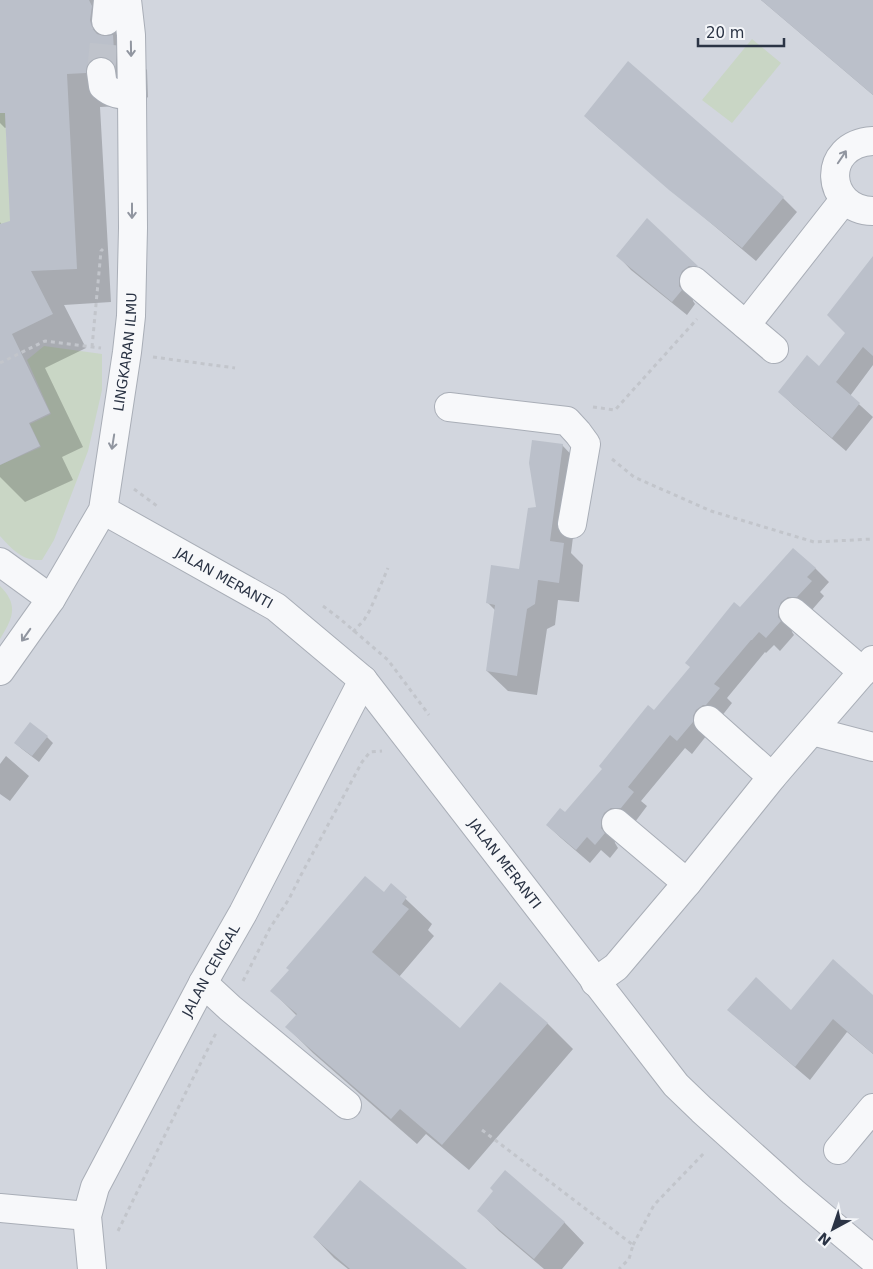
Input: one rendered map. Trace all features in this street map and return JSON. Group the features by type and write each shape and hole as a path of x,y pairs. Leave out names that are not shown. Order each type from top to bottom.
{"street":[{"name":"LINGKARAN ILMU","path":"0,671 51,599 103,510 131,316 132,95 130,35 126,0"},
{"path":"102,72 103,86 109,92 117,95 132,95"},
{"path":"873,141 864,141 844,151 838,160 835,170 835,181 844,200 854,207 873,211"},
{"path":"746,326 844,200"},
{"path":"694,281 774,349"},
{"path":"449,407 567,421 586,444 572,524"},
{"name":"JALAN MERANTI","path":"103,510 276,607 363,680 676,1085 793,1192 873,1259"},
{"path":"0,562 51,599"},
{"path":"595,982 616,967 687,883 772,777 868,666 793,612"},
{"name":"JALAN CENGAL","path":"92,1269 87,1216 94,1187 243,912 363,680"},
{"path":"708,720 772,777"},
{"path":"812,731 873,747"},
{"path":"616,823 687,883"},
{"path":"203,983 230,1008 347,1105"},
{"path":"838,1150 873,1108"},
{"path":"0,1208 87,1216"}],"path":[{"path":"615,410 687,331"},
{"path":"0,362 45,341 126,352 139,356 235,368"},
{"path":"586,444 609,456 634,477 711,511 814,542 873,539"},
{"path":"333,655 364,620 388,568"},
{"path":"117,1233 186,1092 270,928 289,899 300,875 362,762 370,752 381,751 390,755"},
{"path":"482,1130 633,1246"},
{"path":"619,1269 628,1259 654,1205 725,1131"}],"shaded area":[{"path":"0,0 873,0 873,1269 0,1269"}],"green space":[{"path":"752,39 781,63 732,123 702,100"},
{"path":"0,113 5,113 11,224 0,224"},
{"path":"44,346 102,354 102,390 88,451 54,540 42,560 35,560 18,554 0,536 0,465 41,447 30,424 51,414 27,360"},
{"path":"0,586 10,599 12,612 8,625 0,639"}],"building":[{"path":"0,0 89,0 92,6 90,20 92,28 97,34 104,36 113,35 115,66 107,58 98,57 91,60 87,66 86,73 67,74 77,269 31,271 53,314 12,334 50,413 29,423 40,446 0,465 0,224 10,221 5,113 0,113"},
{"path":"761,0 873,0 873,95"},
{"path":"628,61 784,197 742,248 669,190 584,116"},
{"path":"647,218 698,266 689,266 682,271 679,286 682,290 672,302 616,256"},
{"path":"873,256 873,356 863,347 836,382 860,403 832,438 778,392 807,355 819,366 845,333 827,315"},
{"path":"532,440 563,444 550,541 564,543 559,583 538,580 535,604 527,609 517,676 486,671 495,605 486,603 491,565 519,569 528,508 536,507 529,463"},
{"path":"793,548 816,568 807,577 812,581 797,597 788,597 781,602 778,617 781,621 766,638 759,632 751,640 714,684 720,688 706,705 696,710 693,722 677,741 670,735 628,787 634,792 621,808 611,808 604,813 601,828 605,833 595,845 587,837 576,850 546,825 560,808 565,812 602,769 599,766 648,705 654,710 690,667 685,663 734,602 740,607"},
{"path":"30,722 48,736 32,756 14,743"},
{"path":"365,876 384,892 391,883 407,897 402,904 409,909 372,952 460,1028 500,982 548,1023 442,1145 400,1109 391,1119 285,1027 297,1014 270,991 289,970 286,968"},
{"path":"833,959 873,995 873,1054 833,1019 795,1067 727,1010 756,977 791,1010"},
{"path":"505,1170 565,1222 534,1259 477,1211 493,1191 490,1188"},
{"path":"360,1180 467,1269 350,1269 313,1237"}],"tunnel":[{"path":"101,72 106,21"}]}
